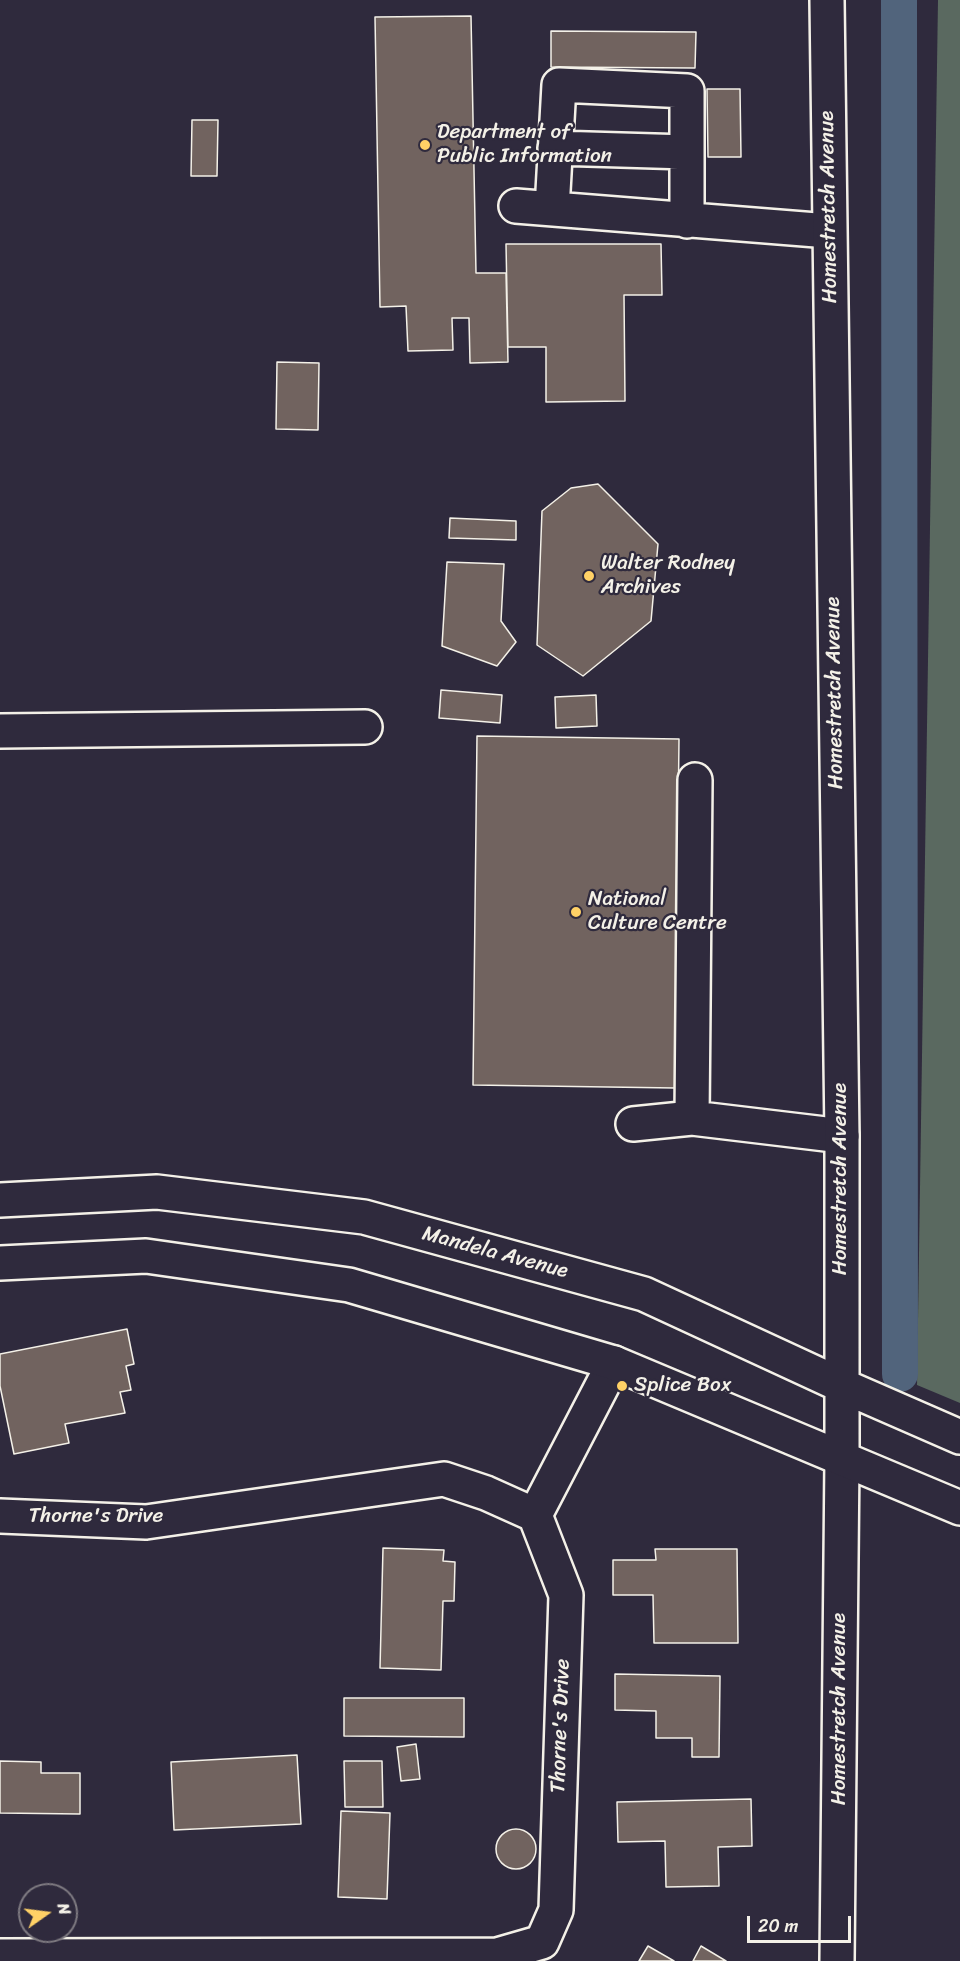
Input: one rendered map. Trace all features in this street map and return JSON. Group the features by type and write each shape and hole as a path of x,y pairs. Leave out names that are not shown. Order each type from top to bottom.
{"main road":[{"name":"Homestretch Avenue","path":"827,0 842,1136 843,1386 837,1961"},
{"path":"552,209 559,85 687,91 687,221"},
{"path":"555,148 687,152"},
{"path":"516,206 829,231"},
{"path":"0,731 365,727"},
{"path":"692,1118 695,780"},
{"path":"633,1124 692,1118 842,1136"},
{"name":"Mandela Avenue","path":"0,1200 157,1192 364,1217 644,1294 960,1437"},
{"path":"0,1263 146,1256 349,1285 614,1363 960,1508"},
{"path":"535,1515 614,1363"},
{"name":"Thorne's Drive","path":"0,1516 146,1522 444,1479 486,1493 535,1515 566,1595 556,1910 542,1942 497,1954 0,1956"}],"green space":[{"path":"938,0 960,0 960,1403 917,1385"}],"building":[{"name":"Department of Public Information","path":"471,16 476,273 506,273 508,362 470,363 469,318 452,318 453,350 408,351 406,306 380,307 375,17"},
{"path":"551,31 696,32 695,68 551,67"},
{"path":"707,89 740,89 741,157 708,157"},
{"path":"192,120 218,120 217,176 191,176"},
{"path":"506,244 661,244 662,295 624,295 625,401 546,402 546,347 508,347"},
{"path":"277,362 319,363 318,430 276,429"},
{"path":"598,484 658,544 651,621 583,676 537,645 542,511 571,488"},
{"path":"450,518 516,521 516,540 449,538"},
{"path":"447,562 504,564 501,621 516,642 497,666 442,646"},
{"path":"441,690 502,695 500,723 439,718"},
{"path":"596,695 597,726 556,728 555,697"},
{"name":"National Culture Centre","path":"477,736 679,739 675,1088 473,1085"},
{"path":"127,1329 134,1364 126,1366 131,1390 120,1392 125,1413 65,1424 69,1443 14,1454 0,1386 0,1354"},
{"path":"383,1548 444,1550 443,1561 455,1562 454,1601 443,1601 441,1670 380,1668"},
{"path":"655,1549 737,1549 738,1643 654,1643 653,1595 613,1595 613,1560 656,1560"},
{"path":"615,1674 720,1676 719,1757 692,1757 692,1738 656,1738 656,1711 615,1710"},
{"path":"344,1698 464,1698 464,1737 344,1736"},
{"path":"416,1744 420,1779 401,1781 397,1747"},
{"path":"297,1755 301,1824 174,1830 171,1762"},
{"path":"0,1761 41,1762 41,1773 80,1773 80,1814 0,1813"},
{"path":"344,1761 382,1761 383,1807 345,1807"},
{"path":"751,1799 752,1846 718,1847 719,1886 666,1887 665,1841 618,1842 617,1802"},
{"path":"341,1811 390,1813 387,1899 338,1897"},
{"path":"516,1829 530,1835 536,1849 530,1863 516,1869 502,1863 496,1849 502,1835"},
{"path":"648,1946 674,1961 639,1961"},
{"path":"701,1946 726,1961 693,1961"}],"waterway":[{"path":"899,0 900,1374"}],"place":[{"name":"Department of Public Information","path":"425,145"},
{"name":"Walter Rodney Archives","path":"589,576"},
{"name":"National Culture Centre","path":"576,912"},
{"name":"Splice Box","path":"622,1386"}]}
